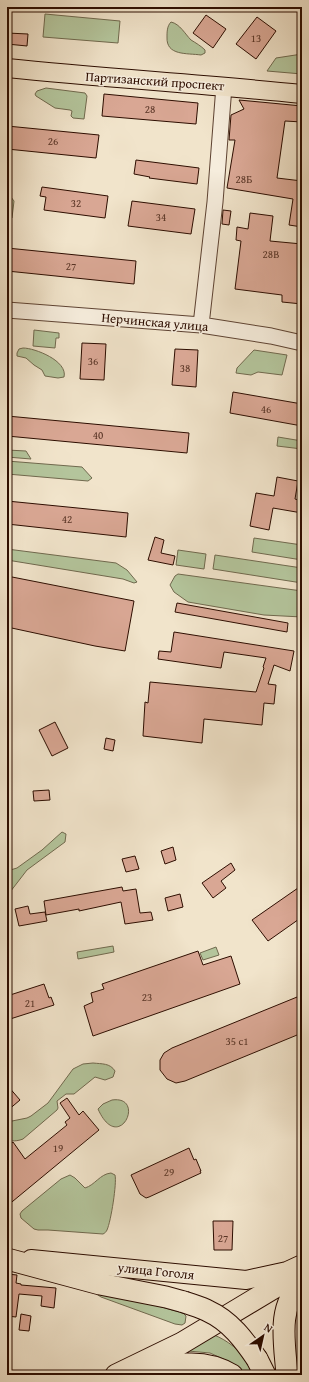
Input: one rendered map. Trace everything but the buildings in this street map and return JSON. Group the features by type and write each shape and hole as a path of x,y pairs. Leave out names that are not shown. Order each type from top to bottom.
{"highway":[{"path":"7,1257 100,1284 166,1297 208,1311 224,1320 242,1336 261,1367"},
{"path":"116,1375 182,1343 302,1271"},
{"path":"287,1375 284,1329 285,1313 290,1300 302,1284"},
{"path":"136,1375 172,1365 193,1363 210,1365 224,1370 232,1375"}],"main road":[{"name":"Партизанский проспект","path":"7,68 89,77 224,86 302,94"},
{"name":"улица Гоголя","path":"7,1257 246,1280 287,1271 302,1264"}],"street":[{"path":"201,325 215,202 224,86"},
{"name":"Нерчинская улица","path":"7,310 201,325 271,336 302,343"}],"green space":[{"path":"45,14 120,21 118,43 43,37"},
{"path":"171,22 177,25 191,40 205,50 205,53 201,55 184,53 174,51 170,48 167,33"},
{"path":"302,54 302,74 267,71 276,58"},
{"path":"46,88 85,93 87,96 84,119 73,118 71,116 72,111 55,108 36,96 35,94 37,91"},
{"path":"7,192 14,201 12,218 7,218"},
{"path":"34,330 59,333 59,338 56,338 55,348 33,346"},
{"path":"23,348 35,350 50,356 61,366 64,371 64,377 58,378 45,376 42,370 26,358 17,356 19,349"},
{"path":"254,350 287,355 282,375 258,372 251,375 236,373 237,368"},
{"path":"278,437 302,441 302,449 277,446"},
{"path":"7,450 26,451 31,459 7,457"},
{"path":"7,461 82,467 92,478 88,481 7,474"},
{"path":"254,538 302,545 302,560 252,552"},
{"path":"7,549 116,563 127,570 137,582 134,583 123,579 7,560"},
{"path":"178,550 206,554 204,569 176,565"},
{"path":"215,555 302,568 302,583 213,569"},
{"path":"178,574 302,591 302,617 264,615 188,602 174,592 170,585 175,576"},
{"path":"62,832 66,834 65,842 27,870 7,896 7,871 17,868 42,850"},
{"path":"113,946 114,952 78,959 77,952"},
{"path":"216,947 219,955 203,960 200,953"},
{"path":"83,1064 106,1064 113,1068 115,1071 113,1077 105,1080 95,1077 74,1094 66,1094 57,1101 57,1110 23,1139 10,1141 7,1139 7,1122 31,1116 48,1103 73,1069"},
{"path":"112,1100 122,1101 128,1106 126,1120 121,1125 114,1127 106,1122 98,1109 103,1104"},
{"path":"111,1173 115,1175 112,1211 109,1225 103,1234 38,1230 34,1229 21,1218 20,1214 22,1211 61,1179 70,1175 85,1188 92,1185 104,1175"},
{"path":"108,1292 183,1313 186,1316 185,1323 182,1325 175,1324 101,1297 95,1293"},
{"path":"214,1335 238,1350 249,1363 255,1375 245,1375 230,1362 210,1353 188,1351"}]}
